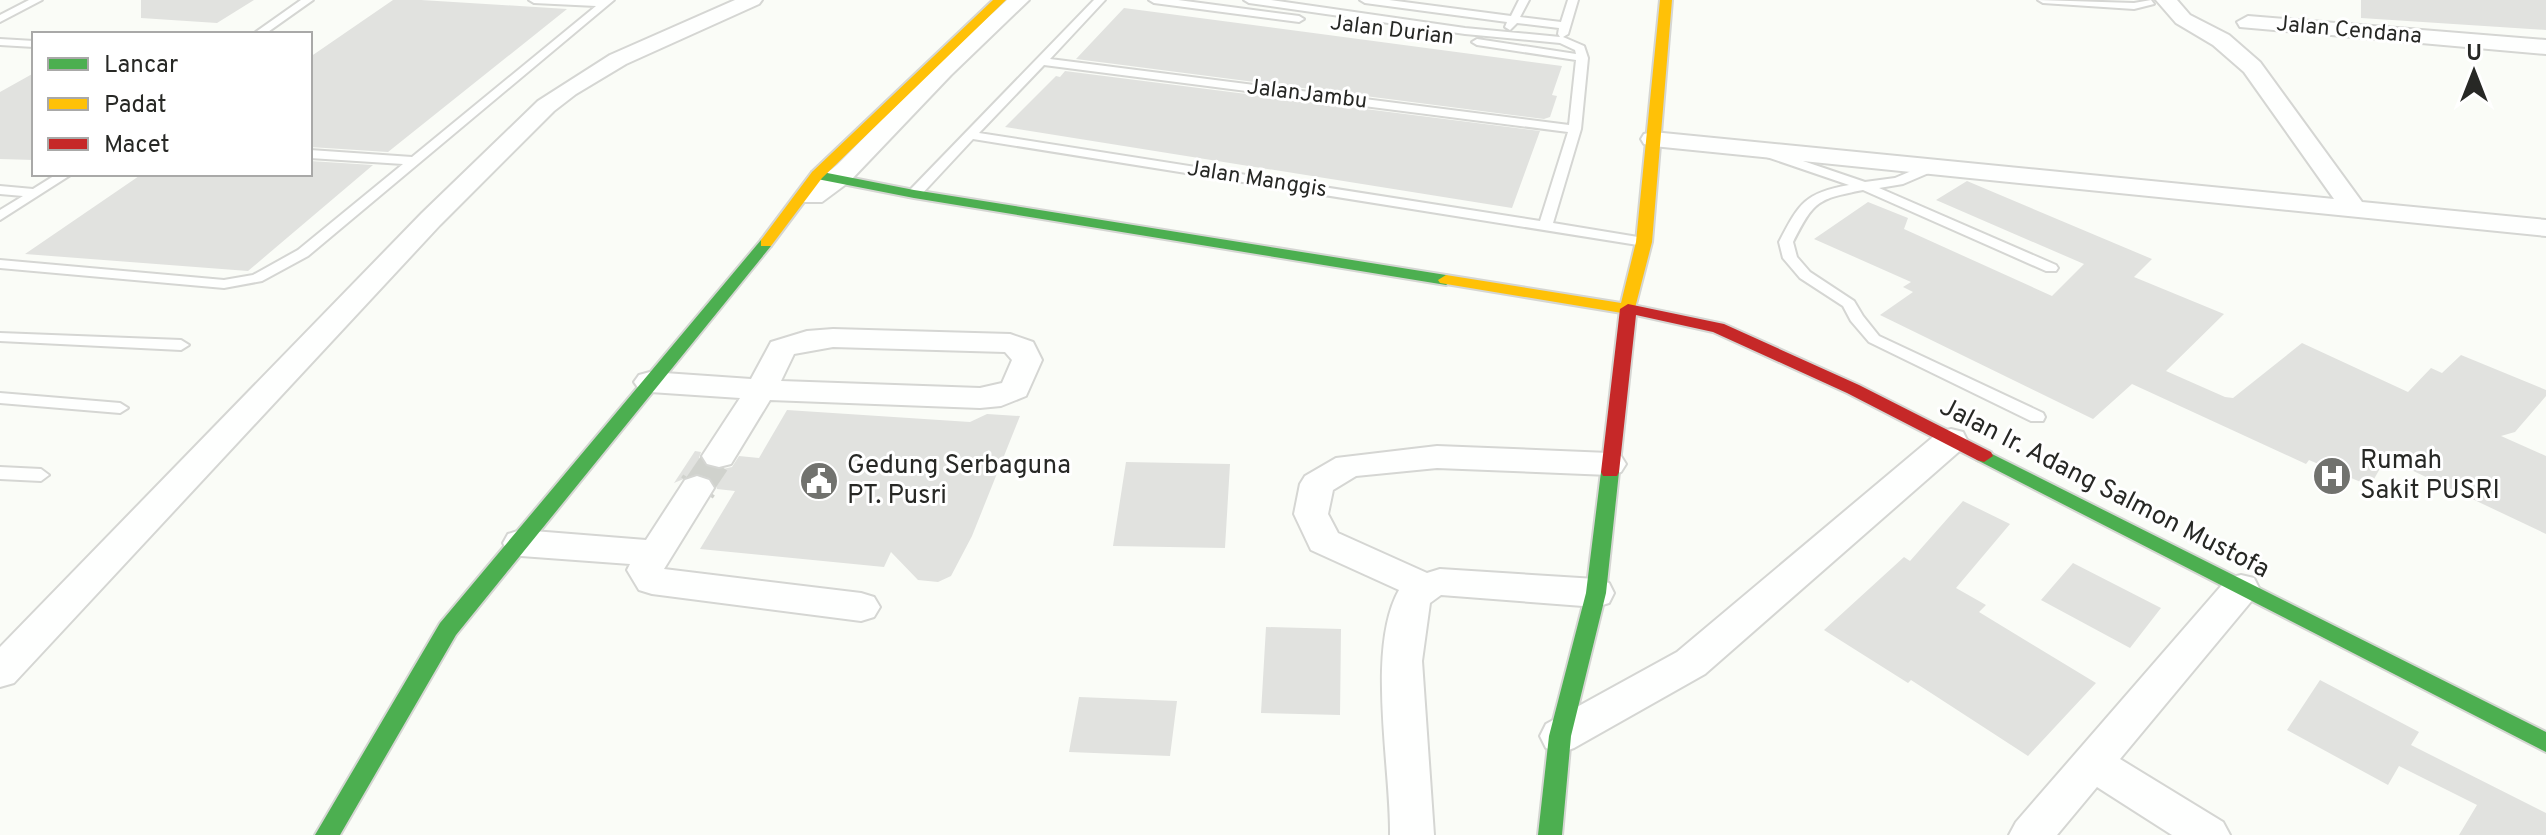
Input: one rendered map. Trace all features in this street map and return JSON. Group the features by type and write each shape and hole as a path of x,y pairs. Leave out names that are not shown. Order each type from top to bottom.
{"street":[{"path":"0,672 420,230 565,89 604,67 752,0"},
{"path":"828,176 1000,0"},
{"path":"327,835 448,629 650,382 794,209 1019,0"},
{"path":"1550,835 1560,736 1596,593 1628,309 1644,242 1666,0"},
{"path":"2166,0 2183,19 2221,40 2252,67 2354,209"},
{"name":"Jalan Cendana","path":"2248,22 2546,47"},
{"path":"1653,139 2546,228"},
{"name":"Jalan Ir. Adang Salmon Mustofa","path":"828,176 914,194 1628,309 1718,328 1853,389 2546,743"},
{"path":"650,382 761,390 980,398 1001,396 1015,389 1027,360 1022,348 1010,343 807,340 782,348 761,390 719,456"},
{"path":"1560,736 1691,663 1951,440"},
{"path":"1596,593 1440,582 1423,586 1324,541 1311,514 1317,484 1348,466 1437,457 1609,464"},
{"path":"697,488 645,570 652,581 861,607"},
{"path":"521,543 654,553"},
{"path":"1412,835 1404,656 1410,605 1423,586"},
{"path":"2031,835 2241,588"},
{"path":"2092,763 2208,835"}],"lane":[{"path":"0,19 37,0"},
{"path":"261,32 308,0"},
{"path":"534,0 608,1"},
{"path":"914,194 1100,0"},
{"name":"Jalan Durian","path":"1154,0 1582,58"},
{"path":"1249,0 1465,31 1562,40 1580,48 1582,58 1575,129 1545,226"},
{"path":"1365,0 1566,26"},
{"path":"1465,31 1487,0"},
{"path":"1507,35 1524,0"},
{"path":"1562,40 1573,0"},
{"path":"2043,0 2134,6 2149,4 2146,0"},
{"path":"0,264 224,284 257,278 303,253 608,1"},
{"path":"0,42 32,44"},
{"name":"JalanJambu","path":"1039,61 1575,129"},
{"name":"Jalan Manggis","path":"970,135 1644,242"},
{"path":"1758,149 1864,186 2051,268"},
{"path":"312,154 416,161"},
{"path":"1934,166 1898,181 1826,193 1803,209 1786,242 1790,258 1805,275 1849,304 1861,326 1874,339 2037,417"},
{"path":"0,216 62,176"},
{"path":"0,190 32,193"},
{"path":"0,337 181,345"},
{"path":"0,398 120,408"},
{"path":"0,473 41,475"}],"building":[{"path":"141,0 254,0 217,23 141,18"},
{"path":"393,0 567,9 388,152 312,147 312,56"},
{"path":"2361,0 2546,0 2546,30 2361,18"},
{"path":"1124,8 1562,66 1552,95 1557,96 1550,117 1544,119 1076,59"},
{"path":"1065,71 1540,131 1512,208 1005,127 1056,76 1060,77"},
{"path":"32,74 32,160 0,159 0,92"},
{"path":"312,161 373,165 248,271 25,254 139,176 312,176"},
{"path":"1967,181 2152,259 2134,277 2224,314 2166,371 2225,397 2233,398 2302,343 2408,392 2431,368 2442,373 2461,355 2546,390 2546,396 2515,432 2501,436 2546,456 2546,534 2386,458 2370,486 2309,460 2306,464 2132,384 2093,419 1880,315 1913,292 1903,287 1911,282 1814,239 1868,202 1908,218 1904,229 2052,296 2084,264 1936,200"},
{"path":"787,410 970,422 987,414 1020,416 972,536 951,576 938,582 918,580 891,552 884,567 700,549 735,491 717,489 712,478 698,473 674,483 695,451 701,452 699,458 704,466 718,470 732,467 739,456 759,458"},
{"path":"1126,462 1230,464 1225,548 1113,546"},
{"path":"1963,501 2010,524 1956,588 1986,605 1979,612 2096,683 2028,756 1911,680 1908,683 1824,630 1904,557 1910,561"},
{"path":"2073,563 2161,608 2130,648 2041,600"},
{"path":"1266,627 1341,629 1340,715 1261,713"},
{"path":"2320,680 2419,732 2411,745 2546,813 2546,835 2459,835 2477,805 2399,766 2388,785 2287,730"},
{"path":"1079,697 1177,701 1170,756 1069,752"}],"tunnel":[{"path":"698,487 719,456"}],"traffic: fast":[{"path":"817,175 914,194 1446,280"},
{"path":"327,835 448,629 766,243"},
{"path":"1984,456 2546,743"},
{"path":"1550,835 1560,736 1596,593 1610,472"}],"traffic: slow":[{"path":"766,243 817,175 1000,0"},
{"path":"1446,280 1628,309 1644,242 1666,0"}],"traffic: jam":[{"path":"1610,472 1628,309 1718,328 1853,389 1984,456"}],"place":[{"name":"Rumah Sakit PUSRI","path":"2332,476"},
{"name":"Gedung Serbaguna PT. Pusri","path":"819,481"}]}
